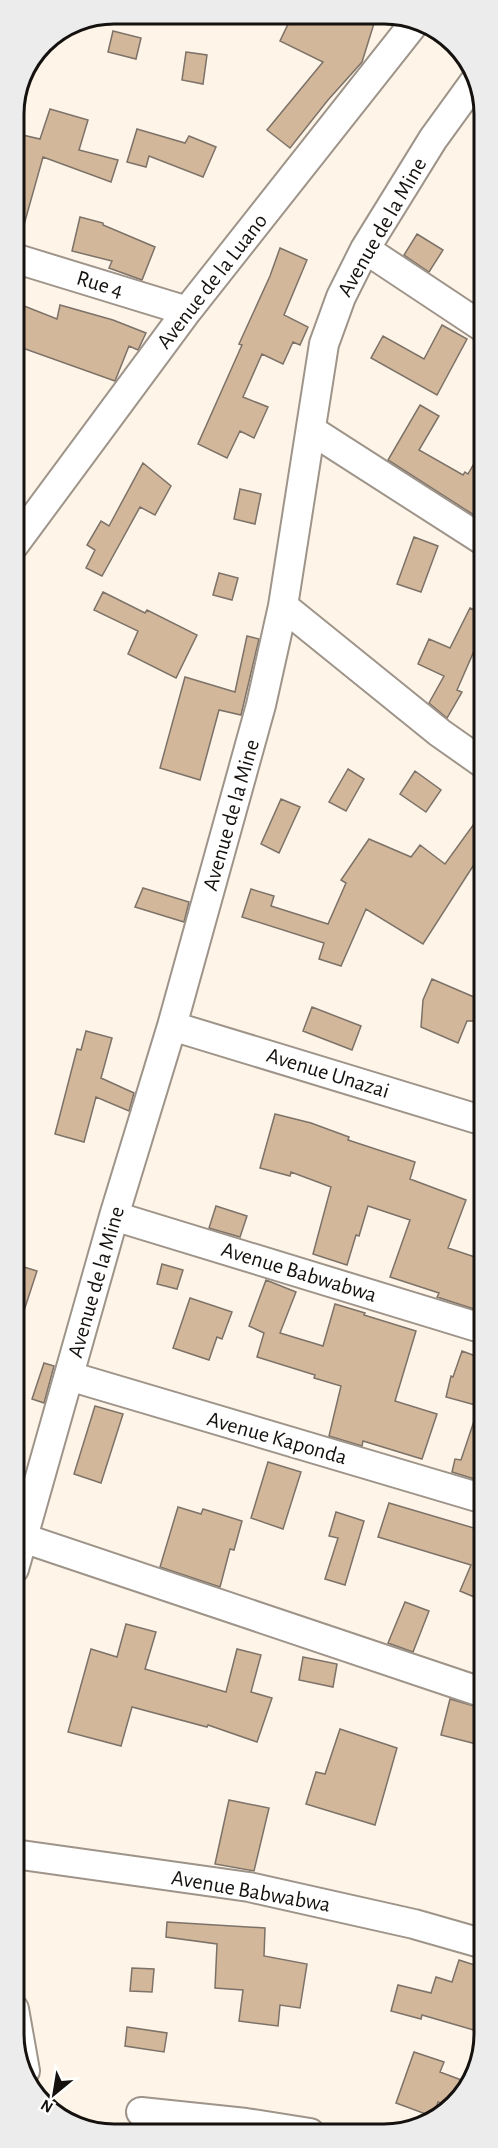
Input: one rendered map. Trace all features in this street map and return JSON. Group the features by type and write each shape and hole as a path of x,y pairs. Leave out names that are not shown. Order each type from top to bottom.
{"street":[{"name":"Avenue de la Luano","path":"24,531 187,311 411,29"},
{"name":"Avenue de la Mine","path":"24,1523 172,1026 261,705 283,606 324,344 341,297 365,249 427,148 470,88"},
{"path":"365,249 474,321"},
{"name":"Rue 4","path":"24,261 187,311"},
{"path":"311,430 474,535"},
{"path":"283,606 440,733 474,757"},
{"name":"Avenue Unazai","path":"172,1026 474,1118"},
{"name":"Avenue Babwabwa","path":"114,1216 474,1326"},
{"name":"Avenue Kaponda","path":"69,1376 474,1496"},
{"path":"24,1541 474,1690"},
{"name":"Avenue Babwabwa","path":"24,1855 249,1887 414,1924 474,1941"},
{"path":"141,2112 252,2124"}],"building":[{"path":"288,24 374,24 362,62 290,148 267,130 323,62 280,41"},
{"path":"113,31 141,38 136,59 108,52"},
{"path":"186,52 207,55 203,84 182,80"},
{"path":"50,109 88,120 79,150 118,160 111,182 43,157 24,225 24,135 40,139"},
{"path":"137,129 185,143 189,136 216,147 203,177 149,156 146,167 127,162"},
{"path":"80,217 103,223 103,225 155,247 142,280 109,268 112,261 72,251"},
{"path":"417,234 443,250 429,272 404,255"},
{"path":"280,248 307,260 284,315 308,327 300,345 293,342 283,364 262,354 243,397 268,407 254,438 240,431 227,458 198,444 242,345 239,344 270,276"},
{"path":"60,305 113,320 146,333 138,350 129,346 115,381 24,349 24,306 57,319"},
{"path":"442,325 467,339 437,395 371,358 383,336 424,359"},
{"path":"420,405 439,416 419,450 463,475 465,472 468,474 474,464 474,515 388,460"},
{"path":"143,463 171,486 155,515 140,507 102,576 86,568 95,550 87,545 101,521 109,526"},
{"path":"240,489 261,494 255,524 234,519"},
{"path":"414,537 438,546 421,592 397,584"},
{"path":"219,573 238,578 232,600 213,595"},
{"path":"103,592 145,613 147,610 197,635 176,678 128,654 138,631 94,610"},
{"path":"470,608 474,610 474,651 457,690 462,692 447,718 429,703 444,676 418,664 429,639 450,648"},
{"path":"247,636 259,639 241,715 219,710 200,780 160,768 185,677 235,692"},
{"path":"348,769 364,779 346,811 329,802"},
{"path":"415,771 441,790 426,812 400,794"},
{"path":"281,799 300,807 279,853 261,844"},
{"path":"474,824 474,865 423,944 366,909 341,966 319,959 324,943 242,917 251,889 274,896 271,906 328,924 346,883 341,880 369,839 411,857 420,845 445,864"},
{"path":"143,888 189,902 184,922 135,907"},
{"path":"432,979 474,997 474,1018 473,1021 467,1021 458,1043 421,1027 423,1000"},
{"path":"312,1007 361,1026 352,1050 303,1031"},
{"path":"86,1031 112,1038 101,1078 134,1093 129,1111 96,1097 84,1142 55,1134 77,1049 81,1050"},
{"path":"275,1114 311,1123 349,1137 348,1140 415,1162 410,1179 466,1200 448,1248 474,1257 474,1309 437,1297 439,1293 390,1277 410,1220 368,1206 347,1265 313,1254 331,1187 291,1172 290,1176 260,1168"},
{"path":"216,1206 247,1216 240,1237 209,1228"},
{"path":"162,1264 183,1270 177,1289 157,1284"},
{"path":"24,1267 37,1271 24,1311"},
{"path":"266,1280 296,1292 280,1333 323,1346 335,1304 416,1331 395,1401 437,1414 422,1459 363,1441 362,1446 329,1436 341,1386 314,1378 315,1375 257,1357 264,1333 249,1326"},
{"path":"190,1298 232,1312 222,1339 217,1337 209,1360 173,1348"},
{"path":"462,1351 474,1355 474,1405 446,1397 451,1376 453,1377"},
{"path":"44,1363 54,1366 44,1403 32,1399"},
{"path":"95,1406 123,1414 101,1483 74,1474"},
{"path":"474,1421 474,1479 452,1472 455,1459 461,1460"},
{"path":"268,1462 301,1472 283,1529 251,1518"},
{"path":"389,1503 474,1528 474,1597 460,1591 471,1565 378,1537"},
{"path":"178,1507 201,1514 203,1509 242,1521 234,1550 230,1549 220,1587 160,1567"},
{"path":"336,1512 364,1521 345,1585 325,1579 338,1538 329,1536"},
{"path":"405,1602 429,1611 413,1652 388,1643"},
{"path":"126,1624 156,1632 145,1669 226,1692 237,1649 261,1655 251,1692 272,1698 257,1742 208,1725 207,1727 132,1707 121,1746 68,1732 91,1649 117,1657"},
{"path":"303,1657 337,1664 333,1687 299,1680"},
{"path":"450,1699 474,1706 474,1743 441,1735"},
{"path":"340,1729 397,1748 375,1825 306,1804 316,1772 325,1774"},
{"path":"229,1800 269,1808 254,1871 215,1864"},
{"path":"167,1922 265,1928 264,1956 307,1964 300,2008 280,2005 278,2026 239,2021 243,1990 215,1988 217,1944 166,1937"},
{"path":"459,1960 474,1965 474,2030 422,2015 421,2019 391,2011 398,1985 431,1993 436,1977 452,1982"},
{"path":"132,1968 154,1969 152,1992 130,1991"},
{"path":"127,2027 167,2033 164,2052 125,2046"},
{"path":"414,2052 444,2062 440,2072 461,2080 443,2102 438,2102 436,2107 425,2114 396,2103"}]}
